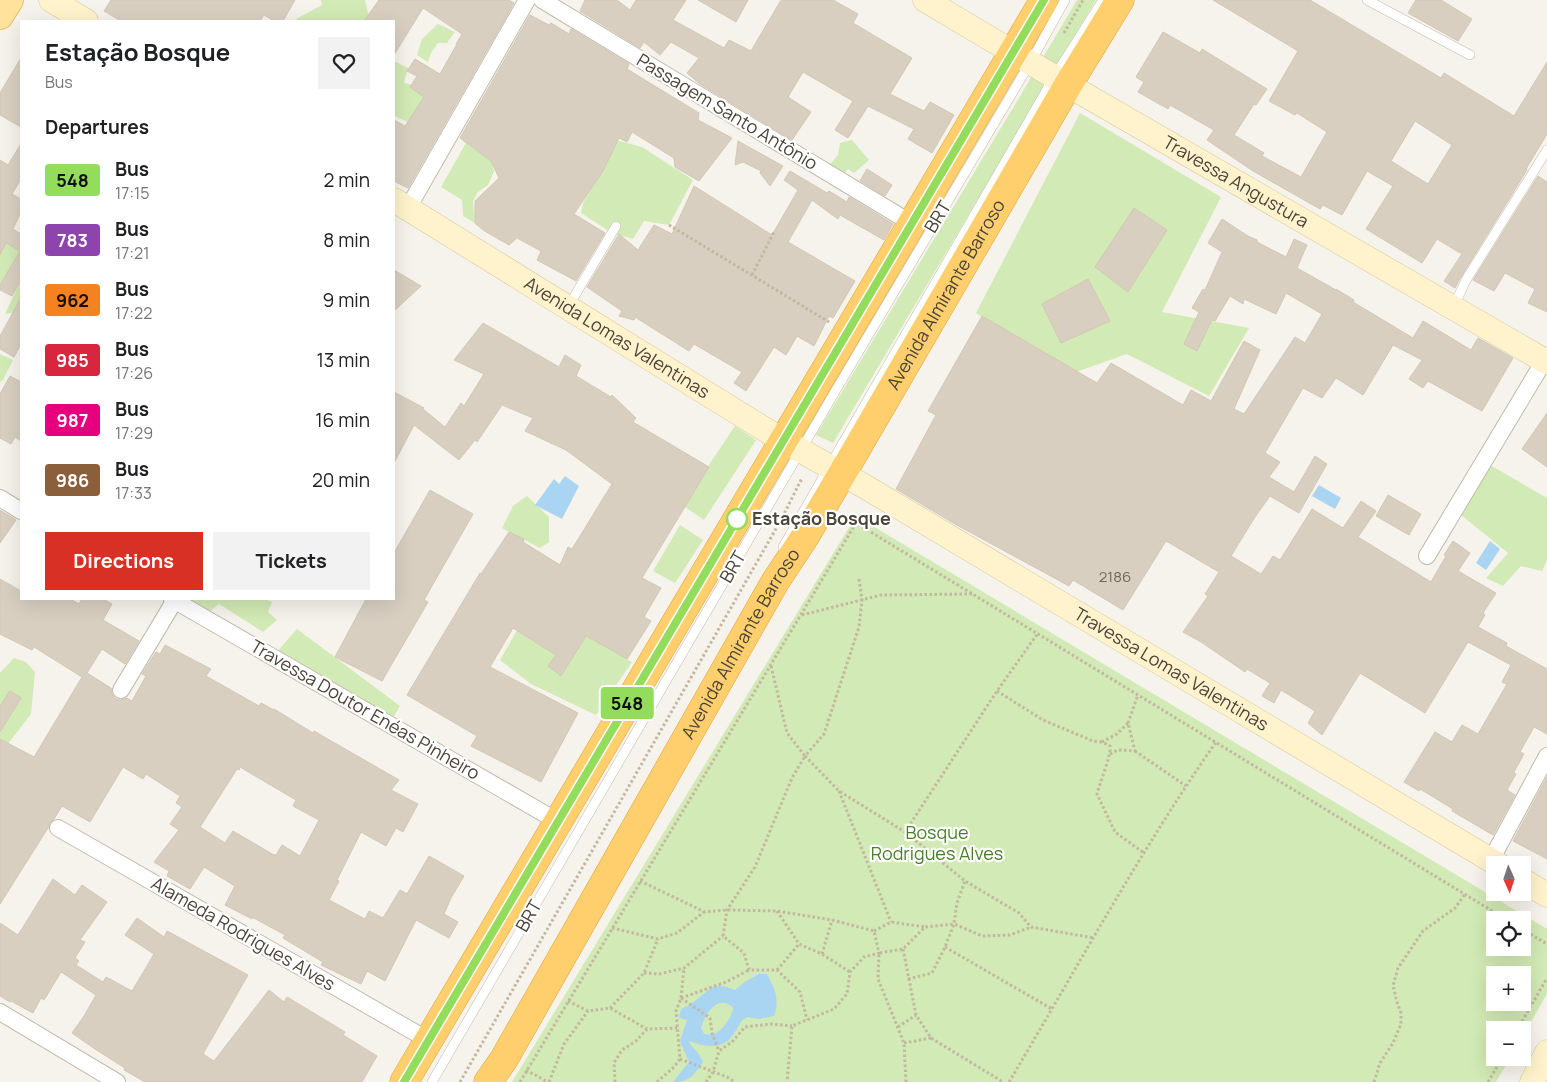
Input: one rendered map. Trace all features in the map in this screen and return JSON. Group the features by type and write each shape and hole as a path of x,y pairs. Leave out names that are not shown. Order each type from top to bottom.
{"highway":[{"path":"404,1082 558,821 791,446 846,332 911,223 1021,58 1044,0"},
{"name":"Avenida Almirante Barroso","path":"488,1082 504,1059 775,582 806,535 835,470 1061,81 1120,0"}],"main road":[{"path":"0,16 10,0"}],"street":[{"path":"51,0 84,20"},
{"path":"398,205 527,0"},
{"name":"Passagem Santo Antônio","path":"542,0 911,223"},
{"name":"Travessa Angustura","path":"925,0 1021,58 1546,362"},
{"name":"Avenida Lomas Valentinas","path":"398,205 568,307 791,446 835,470"},
{"path":"1427,556 1546,362"},
{"name":"Travessa Lomas Valentinas","path":"835,470 1486,858"},
{"path":"0,498 20,510"},
{"path":"121,690 173,600"},
{"name":"Travessa Doutor Enéas Pinheiro","path":"173,600 558,821"},
{"path":"1498,856 1547,756"},
{"name":"Alameda Rodrigues Alves","path":"58,828 428,1040"},
{"path":"1531,885 1547,895"},
{"path":"0,1012 117,1082"},
{"path":"1532,1082 1547,1052"}],"lane":[{"name":"BRT","path":"432,1082 791,446 1021,58 1065,0"},
{"path":"1061,81 1103,0"},
{"path":"1367,0 1470,55"},
{"path":"1452,308 1466,280 1547,150"},
{"path":"568,307 616,226"},
{"path":"779,553 835,470"},
{"path":"480,1082 610,861 737,630"}],"path":[{"path":"669,225 846,332"},
{"path":"752,275 774,232"},
{"path":"520,1082 856,523 1493,911"},
{"path":"644,973 659,974 684,968 723,936 727,910 755,867 792,778 804,756 824,734 859,626 862,600 859,579"},
{"path":"801,615 881,595 974,594"},
{"path":"905,832 996,690 1038,634"},
{"path":"771,665 787,733 804,756 839,791 905,832 965,881 1019,913 1031,927"},
{"path":"996,690 1043,720 1110,746 1110,754 1097,794 1115,832 1144,853"},
{"path":"1102,742 1117,734 1128,723 1138,695"},
{"path":"1128,723 1135,751"},
{"path":"1009,1082 1144,853 1216,742"},
{"path":"1110,754 1118,750 1135,751 1186,786"},
{"path":"839,791 891,922"},
{"path":"640,881 705,912 727,910 777,911 832,920 874,931 891,922 925,927 954,924 982,936 1010,935 1031,927 1094,938"},
{"path":"908,979 932,973 945,948 954,924 957,903 965,881"},
{"path":"1374,1082 1380,1063 1401,1024 1401,1014 1396,1002 1393,986 1398,968 1423,931 1455,908 1465,894"},
{"path":"777,911 799,944 822,954 850,972"},
{"path":"612,928 658,939 678,933 705,912"},
{"path":"822,954 832,920"},
{"path":"706,1082 713,1072 720,1051 732,1042 745,1027 771,1024 792,1026 834,1009 847,994 850,972 864,957 903,949 925,927"},
{"path":"874,931 879,953 878,979 904,1043 906,1082"},
{"path":"1531,934 1547,944"},
{"path":"723,936 744,953 749,970"},
{"path":"610,1008 644,973 658,939"},
{"path":"777,970 799,944"},
{"path":"945,948 1052,1009"},
{"path":"903,949 916,1015 931,1038 1003,1082"},
{"path":"657,1082 680,1059 676,1011 681,998 684,968"},
{"path":"681,998 726,982 749,970 777,970 800,992 806,1020"},
{"path":"1522,1021 1547,978"},
{"path":"681,998 710,1018 712,1033 720,1051"},
{"path":"568,1001 588,1011 610,1008 647,1029 677,1028"},
{"path":"526,1070 549,1082 564,1044 588,1011"},
{"path":"898,1027 916,1015"},
{"path":"787,1082 792,1026"},
{"path":"615,1082 614,1063 622,1050 636,1041 647,1029"},
{"path":"904,1043 931,1038"},
{"path":"680,1059 727,1077 734,1082"},
{"path":"1488,1082 1497,1066"}],"green space":[{"path":"321,0 365,0 370,20 296,20 322,5"},
{"path":"1077,0 1096,0 833,443 816,435 1016,103"},
{"path":"438,24 455,32 447,43 438,43 431,53 428,62 417,55 422,39"},
{"path":"395,62 408,68 404,83 416,86 428,94 419,112 408,122 395,116"},
{"path":"1080,113 1221,197 1162,312 1249,328 1209,396 1127,354 1073,373 976,313"},
{"path":"616,140 642,147 693,180 669,225 644,221 633,239 612,233 581,213 583,203 608,161 603,153"},
{"path":"852,140 869,160 854,173 848,169 844,174 829,166 838,155 840,143"},
{"path":"466,143 491,161 494,171 488,185 478,192 473,201 475,223 463,216 462,200 441,187"},
{"path":"5,243 20,251 20,280 0,285 0,250"},
{"path":"20,282 20,311 5,314"},
{"path":"0,354 13,360 3,380 0,382"},
{"path":"735,426 756,440 704,520 682,505"},
{"path":"1490,465 1547,498 1547,560 1542,571 1521,566 1503,586 1486,578 1508,553 1461,515"},
{"path":"527,496 549,517 549,542 540,548 502,528 513,506"},
{"name":"Bosque Rodrigues Alves","path":"856,516 1486,893 1486,901 1500,901 1517,911 1486,911 1486,956 1531,956 1531,919 1547,929 1547,994 1531,1022 1486,1021 1486,1066 1505,1066 1496,1082 512,1082"},
{"path":"680,525 703,540 675,583 653,571"},
{"path":"538,594 605,647 632,662 596,715 531,684 500,660"},
{"path":"184,600 267,600 272,602 268,612 277,620 263,632 219,604 208,613"},
{"path":"297,629 400,706 391,721 275,654"},
{"path":"14,658 26,662 35,672 31,714 0,754 0,673"}],"water":[{"path":"565,476 579,486 562,519 535,505 554,479 559,484"},
{"path":"1319,485 1341,498 1335,509 1312,496"},
{"path":"1490,541 1500,549 1486,570 1476,563"},
{"path":"759,974 767,974 777,1000 774,1016 758,1019 747,1017 741,1022 731,1038 721,1045 709,1046 690,1041 689,1043 703,1062 688,1079 673,1082 689,1062 680,1041 687,1020 679,1018 681,1009 691,1004 711,988 720,986 735,990","holes":["719,1003 726,1003 733,1007 733,1011 726,1023 716,1033 704,1034 701,1028 707,1013"]}],"building":[{"path":"111,0 295,0 284,20 272,20 264,15 261,20 119,20 104,11"},
{"path":"379,0 509,0 514,3 408,188 395,182 395,121 405,126 424,97 410,87 417,76 407,71 415,59 440,74 462,34 423,8 395,53 395,20 365,20"},
{"path":"585,0 617,0 630,10 636,0 686,0 673,20 724,48 729,40 751,51 781,0 833,0 858,14 853,23 912,58 890,94 924,111 930,102 954,115 932,153 908,139 914,129 868,106 848,138 835,130 853,101 803,72 788,97 811,112 792,140 700,84 687,73 699,58 671,42 660,55 644,42 640,48 580,11"},
{"path":"698,0 748,0 736,22"},
{"path":"1213,0 1310,0 1441,78 1444,73 1514,116 1547,62 1547,134 1455,288 1444,281 1462,254 1437,239 1422,263 1366,229 1393,186 1367,171 1342,215 1323,205 1320,209 1253,171 1207,140 1214,130 1170,105 1168,109 1138,92 1144,82 1136,77 1163,32 1200,53 1202,49 1267,89 1256,105 1254,104 1234,135 1264,153 1262,156 1301,177 1327,132 1297,113 1295,115 1269,101 1298,51","holes":["1415,121 1452,145 1428,184 1391,161"]},
{"path":"1416,0 1441,0 1472,19 1458,41 1408,13"},
{"path":"530,15 549,25 551,23 569,34 571,29 629,64 627,69 699,113 698,120 732,138 699,181 675,167 674,158 632,132 627,142 619,138 603,171 574,214 605,233 576,281 537,260 541,251 517,238 509,245 483,230 475,223 475,201 499,178 491,161 460,138"},
{"path":"20,60 20,126 0,115 0,93"},
{"path":"738,141 783,166 770,186 760,173 761,171 743,162 735,165"},
{"path":"20,146 20,181 12,194 20,198 20,214 13,229 20,233 20,251 6,243 0,255 0,160 8,165"},
{"path":"867,169 892,185 885,196 860,181"},
{"path":"790,171 827,193 829,191 847,202 849,197 893,224 884,240 840,215 838,219 812,200 788,242 855,281 833,318 829,316 814,346 797,336 786,355 774,347 746,391 734,383 742,372 694,344 689,351 635,317 634,320 619,316 622,311 587,287 619,234 638,250 654,225 672,234 694,186 772,235 798,190 784,180"},
{"path":"1538,176 1547,182 1547,312 1528,303 1535,289 1505,273 1494,291 1473,280"},
{"path":"1134,208 1167,230 1128,292 1095,267"},
{"path":"1222,219 1257,240 1257,242 1286,257 1294,239 1307,245 1297,268 1336,289 1354,300 1353,302 1413,338 1423,321 1471,350 1478,338 1513,358 1482,411 1428,381 1423,388 1409,379 1422,360 1393,345 1363,395 1336,378 1322,398 1303,388 1265,453 1280,462 1269,477 1294,492 1315,456 1327,464 1299,513 1270,496 1231,556 1261,574 1273,556 1280,560 1312,509 1343,528 1361,501 1376,511 1358,537 1431,582 1453,541 1470,553 1458,571 1496,593 1483,613 1485,615 1478,627 1507,643 1506,646 1547,669 1547,734 1534,727 1520,752 1524,754 1507,790 1515,795 1493,835 1452,811 1453,809 1420,789 1419,791 1404,782 1435,732 1452,742 1462,725 1478,734 1507,684 1502,682 1511,665 1468,642 1425,713 1360,673 1322,735 1308,723 1315,711 1281,690 1274,703 1262,696 1270,683 1247,669 1245,672 1183,632 1208,596 1205,594 1219,572 1166,541 1123,610 1073,580 1069,586 955,524 896,489 936,415 928,411 982,316 1097,383 1111,363 1183,405 1191,390 1211,401 1244,341 1260,350 1234,409 1244,414 1295,337 1305,343 1322,314 1286,293 1276,314 1244,299 1243,304 1230,296 1215,321 1212,320 1197,351 1184,344 1199,312 1192,308 1203,289 1205,290 1222,252 1208,243"},
{"path":"20,251 20,282 12,296 0,290 0,285"},
{"path":"395,271 421,286 395,310"},
{"path":"1088,279 1110,321 1061,343 1042,304"},
{"path":"20,300 20,346 14,357 0,349 0,336"},
{"path":"483,323 559,367 565,355 581,365 576,376 611,397 612,395 636,418 633,422 709,467 642,578 661,588 644,617 651,621 627,659 586,636 561,676 548,666 556,655 513,628 490,667 578,713 541,782 471,746 477,736 407,695 480,573 509,532 524,539 523,542 560,565 568,547 572,549 612,484 566,450 525,431 533,418 502,405 477,442 475,440 459,460 414,425 395,461 395,393 424,408 445,427 461,403 464,406 484,374 454,360"},
{"path":"10,376 20,381 20,440 15,437 11,444 0,438 0,394"},
{"path":"1547,413 1547,467 1522,449"},
{"path":"430,490 473,514 424,600 428,602 382,681 335,657 365,600 395,600 395,551"},
{"path":"1388,495 1421,514 1409,535 1376,516"},
{"path":"0,510 16,520 0,543"},
{"path":"0,579 20,590 20,600 72,600 79,604 81,600 105,600 112,604 103,620 139,641 125,664 102,649 87,673 111,688 112,694 116,699 127,698 132,701 146,676 142,674 156,652 160,654 165,645 211,669 206,676 259,706 261,703 274,709 313,733 314,731 399,780 391,790 418,804 403,832 396,828 386,846 361,832 329,900 365,919 369,911 383,918 400,890 407,894 429,856 464,876 444,914 458,922 449,938 416,920 385,981 367,971 361,984 321,965 323,962 283,938 285,935 225,905 235,886 204,867 190,889 167,876 169,871 154,862 179,830 170,824 182,807 176,803 180,796 146,774 143,779 123,767 90,822 62,806 0,904 0,739 34,757 82,677 34,647 32,650 0,634","holes":["240,767 296,800 293,806 319,820 300,856 282,845 276,855 274,855 233,831 225,843 200,827"]},
{"path":"10,691 21,698 0,732 0,706"},
{"path":"1547,777 1547,859 1513,841"},
{"path":"53,879 75,895 82,885 107,902 80,940 85,942 75,958 79,961 76,965 103,982 106,977 132,991 154,954 125,935 137,918 164,937 167,931 248,975 203,1054 214,1061 269,990 284,1002 287,997 345,1032 343,1035 377,1056 362,1082 145,1082 124,1070 125,1068 72,1033 96,995 61,972 44,1000 41,998 33,1013 0,996 0,923 18,935"}],"bus line":[{"name":"548","path":"404,1082 1044,0"}],"place":[{"name":"Estação Bosque","path":"737,519"}]}
